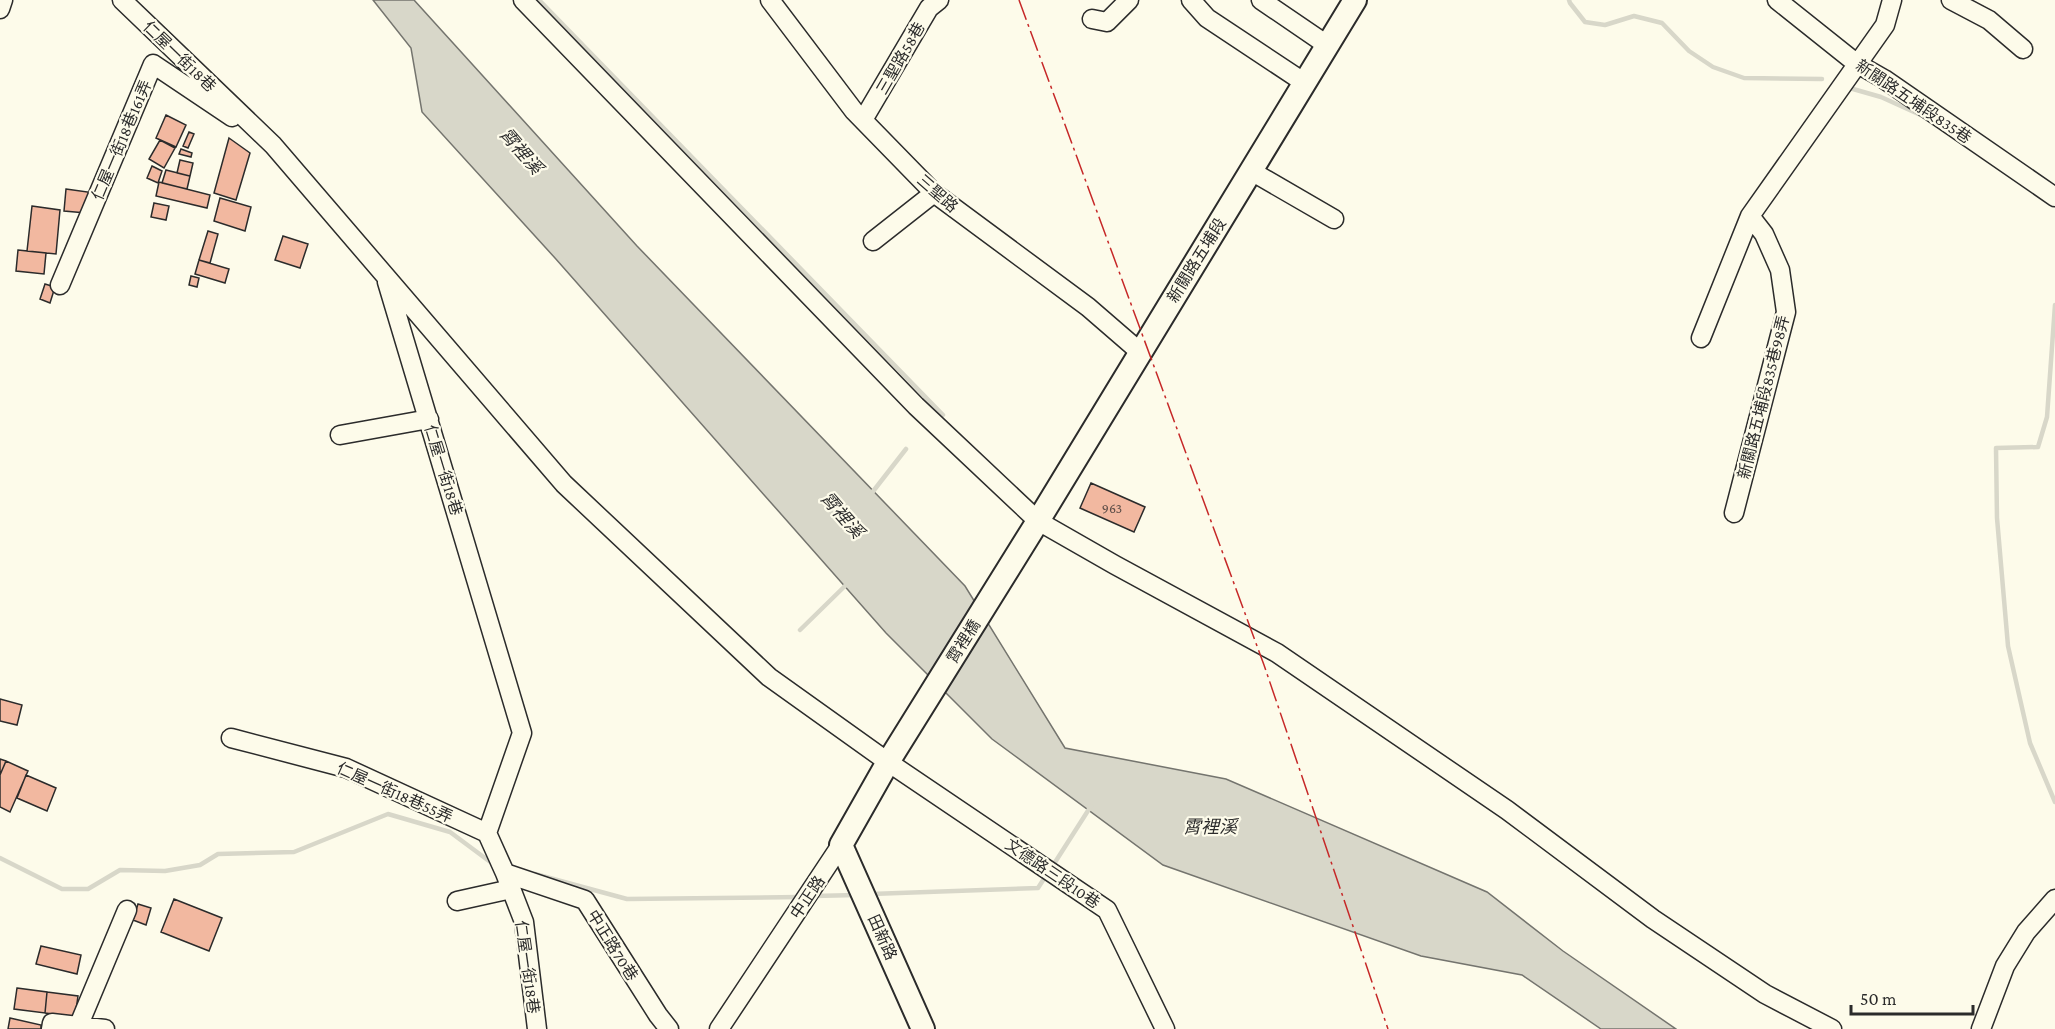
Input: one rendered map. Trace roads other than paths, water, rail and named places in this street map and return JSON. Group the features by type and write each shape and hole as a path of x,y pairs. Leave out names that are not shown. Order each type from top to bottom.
{"main road":[{"name":"新關路五埔段","path":"1038,520 1355,0"},
{"name":"霄裡橋","path":"888,762 1038,520"},
{"name":"中正路","path":"841,845 888,762"},
{"name":"田新路","path":"841,845 923,1029"}],"street":[{"path":"0,9 3,0"},
{"name":"仁屋一街18巷","path":"123,0 273,146 385,274 522,733 487,833 524,922 537,1029"},
{"path":"523,0 916,406 1038,520 1115,566 1277,653 1507,810 1653,920 1765,994 1832,1029"},
{"name":"三聖路","path":"770,0 847,102 934,193 1088,308 1140,352"},
{"name":"三聖路58巷","path":"863,120 929,8 939,0"},
{"path":"1092,19 1107,22 1129,0"},
{"path":"1191,0 1207,18 1305,83"},
{"path":"1261,0 1328,45"},
{"name":"新關路五埔段835巷","path":"1777,0 1856,63 1884,79 2055,197"},
{"path":"1701,338 1750,216 1885,25 1893,0"},
{"path":"1952,0 1989,20 2023,49"},
{"name":"仁屋一街18巷161弄","path":"60,285 153,64 273,146"},
{"path":"1251,171 1334,219"},
{"path":"873,241 934,193"},
{"name":"新關路五埔段835巷98弄","path":"1734,513 1786,312 1780,270 1764,234 1750,216"},
{"name":"文德路三段10巷","path":"385,274 564,484 769,677 888,762 1107,910 1165,1029"},
{"path":"340,435 429,419"},
{"name":"仁屋一街18巷55弄","path":"231,738 346,768 487,833"},
{"name":"中正路","path":"719,1029 841,845"},
{"path":"457,901 508,881"},
{"name":"中正路70巷","path":"508,881 585,900 669,1029"},
{"path":"1981,1029 2005,966 2026,932 2055,899"},
{"path":"78,1027 127,910"},
{"path":"51,1029 52,1023 105,1029"}],"water":[{"name":"霄裡溪","path":"373,0 414,0 637,246 965,586 1065,748 1226,779 1487,892 1563,951 1676,1029 1601,1029 1522,975 1421,956 1163,865 992,739 886,633 555,258 422,112 411,48"}],"waterway":[{"path":"539,0 943,415"},
{"path":"1569,0 1585,22 1605,25 1634,16 1662,23 1689,51 1713,67 1744,78 1822,79"},
{"path":"1846,87 1881,97 1925,117"},
{"path":"2055,305 2047,417 2038,447 1996,448 1997,518 2008,646 2030,743 2055,802"},
{"path":"871,494 906,449"},
{"path":"800,630 847,584"},
{"path":"1052,867 1091,806"},
{"path":"0,858 62,889 88,889 120,870 165,871 200,865 218,854 294,852 388,814 450,832 489,861 496,863"},
{"path":"535,874 627,899 800,897"},
{"path":"871,894 1038,888 1047,874"},
{"path":"814,896 857,895"}]}
